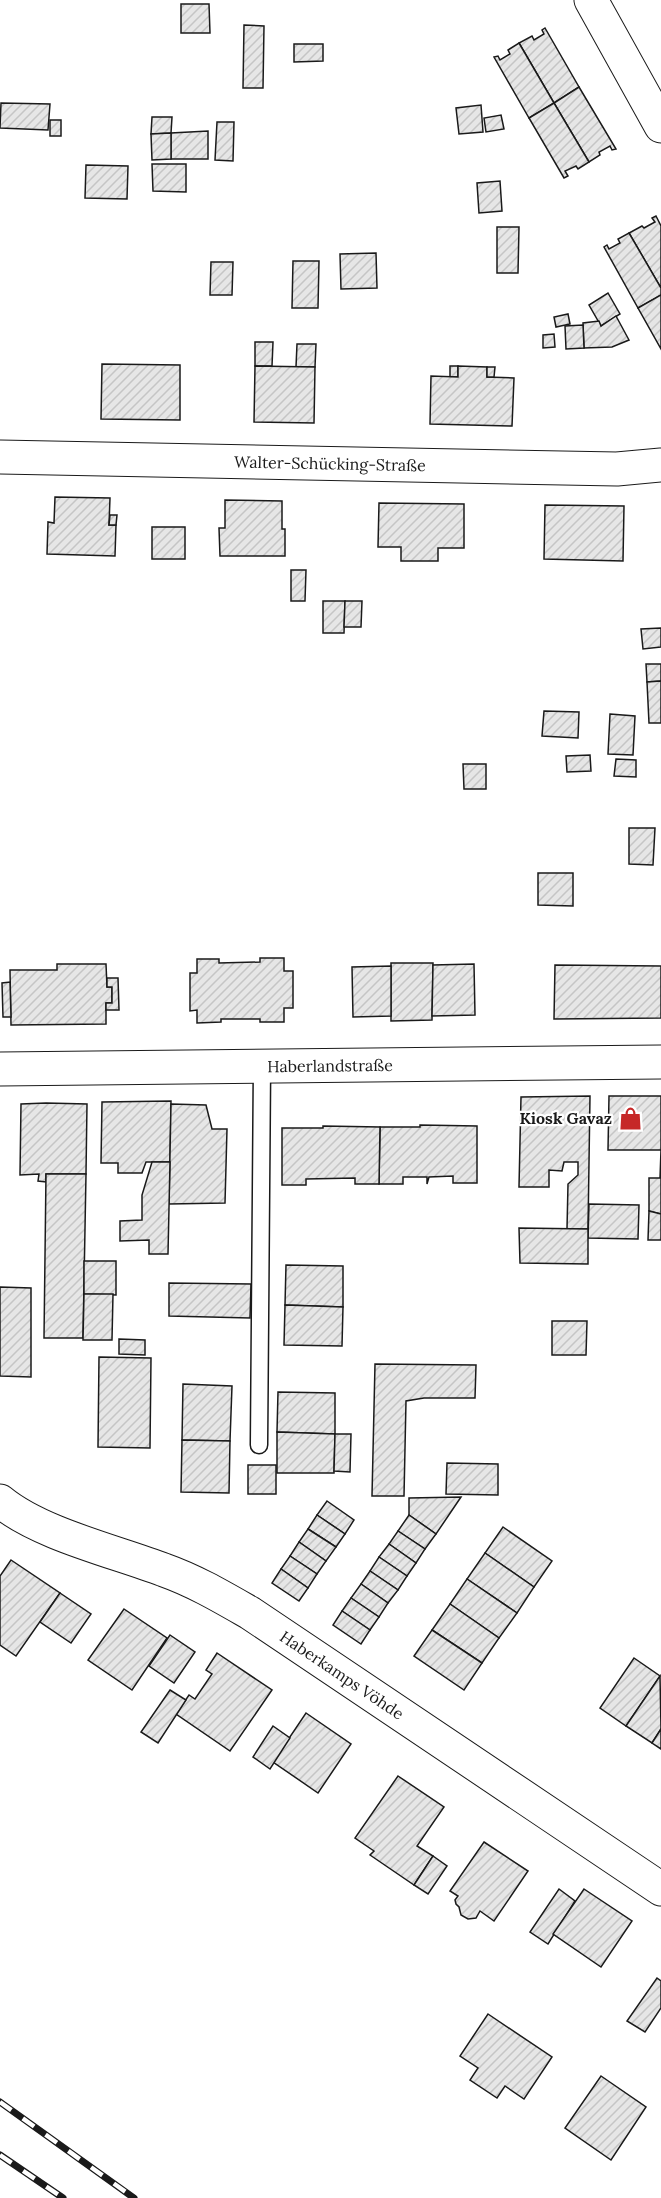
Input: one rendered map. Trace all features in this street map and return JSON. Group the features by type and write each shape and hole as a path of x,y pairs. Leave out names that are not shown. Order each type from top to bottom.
{"street":[{"path":"591,0 661,126"},
{"name":"Walter-Schücking-Straße","path":"0,457 617,469 661,465"},
{"name":"Haberlandstraße","path":"0,1069 661,1062"},
{"name":"Haberkamps Vöhde","path":"0,1501 11,1510 41,1526 166,1570 206,1587 250,1613 661,1889"}],"lane":[{"path":"259,1445 262,1065"}],"building":[{"path":"181,4 209,4 210,33 181,33"},
{"path":"244,25 264,26 263,88 243,88"},
{"path":"545,28 579,87 554,103 519,43 532,36 534,40 544,34 542,30"},
{"path":"519,43 554,103 529,118 494,57 498,56 500,60 510,54 508,50"},
{"path":"294,44 323,44 323,61 294,62"},
{"path":"579,87 616,149 612,150 610,146 599,152 600,155 589,162 554,103"},
{"path":"1,103 50,104 48,130 0,128"},
{"path":"554,103 589,162 578,169 576,166 565,171 568,176 564,178 529,118"},
{"path":"481,105 483,132 459,134 456,108"},
{"path":"501,115 504,129 486,132 484,118"},
{"path":"152,117 172,117 171,133 151,134"},
{"path":"50,120 61,120 61,136 50,136"},
{"path":"217,122 234,122 233,161 215,160"},
{"path":"208,131 208,159 171,159 171,133"},
{"path":"171,133 171,159 152,160 151,134"},
{"path":"152,164 186,164 186,192 153,191"},
{"path":"86,165 128,166 127,199 85,198"},
{"path":"500,181 502,211 479,213 477,183"},
{"path":"656,216 661,226 661,288 629,233 655,222 652,218"},
{"path":"497,227 519,227 518,273 497,273"},
{"path":"629,233 661,288 661,295 638,308 604,247 607,245 609,249 620,243 618,239"},
{"path":"376,253 377,288 341,289 340,254"},
{"path":"293,261 319,261 318,308 292,308"},
{"path":"211,262 233,262 232,295 210,295"},
{"path":"608,293 620,314 601,326 589,305"},
{"path":"661,295 661,349 638,308"},
{"path":"568,314 570,324 556,327 554,317"},
{"path":"616,316 629,340 612,347 584,348 583,323 599,321 601,326"},
{"path":"583,325 584,348 566,349 565,326"},
{"path":"554,334 555,347 543,348 543,335"},
{"path":"255,342 273,342 272,366 255,366"},
{"path":"297,344 316,344 315,367 296,367"},
{"path":"102,364 180,365 180,420 101,419"},
{"path":"255,366 315,367 314,423 254,422"},
{"path":"450,366 458,366 458,377 450,377"},
{"path":"458,366 487,367 487,377 514,378 512,426 430,424 431,376 458,377"},
{"path":"487,367 495,367 494,377 487,377"},
{"path":"55,497 110,498 109,525 116,525 115,556 47,554 48,522 54,523"},
{"path":"225,500 282,501 285,556 220,556 219,528 225,528"},
{"path":"379,503 464,504 464,548 438,548 438,561 401,561 401,547 378,547"},
{"path":"545,505 624,506 623,561 544,559"},
{"path":"110,515 117,515 116,525 109,525"},
{"path":"152,527 185,527 185,559 152,559"},
{"path":"291,570 306,570 305,601 291,601"},
{"path":"323,601 345,601 344,633 323,633"},
{"path":"345,601 362,601 361,627 344,627"},
{"path":"661,628 661,647 643,649 641,629"},
{"path":"646,664 661,664 661,681 647,682"},
{"path":"661,681 661,723 649,723 647,682"},
{"path":"544,711 579,712 578,738 542,736"},
{"path":"610,714 635,716 633,755 608,754"},
{"path":"590,755 591,771 567,772 566,756"},
{"path":"616,759 636,760 636,777 614,776"},
{"path":"463,764 486,764 486,789 464,789"},
{"path":"629,828 655,828 653,865 629,864"},
{"path":"538,873 573,873 573,906 538,905"},
{"path":"260,958 284,958 284,971 293,971 293,1008 284,1008 284,1022 260,1022 260,1019 221,1019 221,1022 197,1023 197,1010 190,1011 190,973 197,973 197,959 219,959 219,963 260,962"},
{"path":"391,963 433,963 432,1020 391,1021"},
{"path":"57,964 106,964 107,987 112,987 112,1003 106,1003 106,1024 11,1025 10,970 57,970"},
{"path":"474,964 475,1015 432,1016 433,965"},
{"path":"555,965 661,966 661,1018 554,1019"},
{"path":"391,966 391,1016 353,1017 352,967"},
{"path":"107,978 118,978 119,1010 106,1010 106,1003 112,1003 112,987 107,987"},
{"path":"10,982 11,1017 3,1017 2,983"},
{"path":"590,1096 588,1229 567,1229 568,1184 578,1175 578,1162 564,1162 562,1171 549,1170 549,1187 519,1187 521,1097"},
{"path":"609,1096 661,1096 661,1150 608,1150"},
{"path":"171,1101 170,1162 146,1162 142,1173 118,1173 118,1163 101,1163 102,1102"},
{"path":"21,1104 87,1104 86,1174 46,1174 46,1182 38,1181 39,1174 20,1175"},
{"path":"171,1104 206,1105 212,1129 227,1129 225,1203 169,1204"},
{"path":"420,1125 477,1126 477,1183 453,1183 453,1176 429,1177 427,1184 427,1177 403,1177 403,1184 379,1184 380,1127 420,1127"},
{"path":"323,1126 380,1127 379,1184 355,1184 355,1178 306,1179 306,1185 282,1185 282,1128 323,1128"},
{"path":"661,1150 661,1214 649,1211 649,1178 660,1178"},
{"path":"152,1162 170,1162 168,1254 149,1254 149,1240 120,1241 120,1221 142,1220 142,1195"},
{"path":"46,1174 86,1174 83,1338 44,1338"},
{"path":"589,1204 639,1205 638,1239 588,1238"},
{"path":"649,1211 661,1214 661,1240 648,1240"},
{"path":"519,1228 588,1229 588,1264 520,1263"},
{"path":"84,1261 116,1261 116,1295 84,1294"},
{"path":"286,1265 343,1266 343,1307 285,1305"},
{"path":"169,1283 251,1284 250,1318 169,1316"},
{"path":"0,1287 31,1288 31,1377 0,1376"},
{"path":"84,1294 113,1294 112,1340 83,1340"},
{"path":"285,1305 343,1307 342,1346 284,1345"},
{"path":"552,1321 587,1321 586,1355 552,1355"},
{"path":"119,1339 145,1340 145,1355 119,1354"},
{"path":"99,1357 151,1358 150,1448 98,1447"},
{"path":"375,1364 476,1365 475,1398 424,1398 406,1401 404,1496 372,1496"},
{"path":"183,1384 232,1386 230,1441 182,1440"},
{"path":"278,1392 335,1393 335,1434 277,1432"},
{"path":"277,1432 335,1434 334,1473 277,1473"},
{"path":"335,1434 351,1434 350,1472 334,1471"},
{"path":"182,1440 230,1441 229,1493 181,1492"},
{"path":"447,1463 498,1464 498,1495 446,1494"},
{"path":"248,1465 276,1465 276,1494 248,1494"},
{"path":"461,1497 436,1534 409,1515 409,1498"},
{"path":"327,1501 354,1520 345,1534 317,1515"},
{"path":"317,1515 345,1534 336,1547 308,1529"},
{"path":"409,1515 436,1534 425,1549 398,1531"},
{"path":"503,1527 552,1561 534,1587 485,1553"},
{"path":"308,1529 336,1547 326,1561 299,1542"},
{"path":"398,1531 425,1549 416,1563 389,1544"},
{"path":"299,1542 326,1561 317,1574 290,1556"},
{"path":"389,1544 416,1563 407,1576 379,1557"},
{"path":"485,1553 534,1587 517,1613 467,1579"},
{"path":"290,1556 317,1574 308,1588 281,1569"},
{"path":"379,1557 407,1576 398,1590 370,1571"},
{"path":"11,1560 60,1593 16,1656 0,1645 0,1576"},
{"path":"281,1569 308,1588 299,1601 272,1583"},
{"path":"370,1571 398,1590 388,1603 361,1584"},
{"path":"467,1579 517,1613 499,1638 450,1604"},
{"path":"361,1584 388,1603 379,1617 351,1598"},
{"path":"60,1593 91,1614 71,1643 40,1622"},
{"path":"351,1598 379,1617 370,1630 342,1611"},
{"path":"450,1604 499,1638 482,1663 432,1630"},
{"path":"124,1609 167,1638 132,1690 88,1660"},
{"path":"342,1611 370,1630 361,1644 333,1625"},
{"path":"432,1630 482,1663 464,1690 414,1656"},
{"path":"170,1635 195,1652 174,1683 149,1666"},
{"path":"217,1653 272,1690 230,1751 176,1714 189,1695 195,1699 212,1674 206,1670"},
{"path":"634,1658 660,1676 626,1726 600,1708"},
{"path":"660,1676 661,1729 652,1743 626,1726"},
{"path":"170,1690 186,1700 158,1743 141,1732"},
{"path":"306,1713 351,1744 318,1793 273,1762"},
{"path":"273,1726 290,1738 270,1769 253,1757"},
{"path":"661,1729 661,1749 652,1743"},
{"path":"398,1776 444,1807 417,1846 433,1856 414,1885 370,1855 374,1851 355,1838"},
{"path":"484,1842 528,1871 494,1921 480,1911 476,1918 468,1919 461,1915 455,1900 458,1896 450,1891"},
{"path":"433,1856 447,1866 428,1894 414,1885"},
{"path":"559,1889 575,1901 548,1944 530,1932"},
{"path":"584,1889 632,1921 601,1967 553,1934"},
{"path":"657,1978 661,1981 661,2008 645,2032 627,2021"},
{"path":"488,2014 552,2057 524,2099 505,2086 497,2098 470,2080 478,2068 460,2056"},
{"path":"601,2076 646,2107 611,2160 565,2128"}],"railway":[{"path":"0,2102 134,2198"},
{"path":"0,2155 63,2198"}],"place":[{"name":"Kiosk Gavaz","path":"630,1118"}]}
